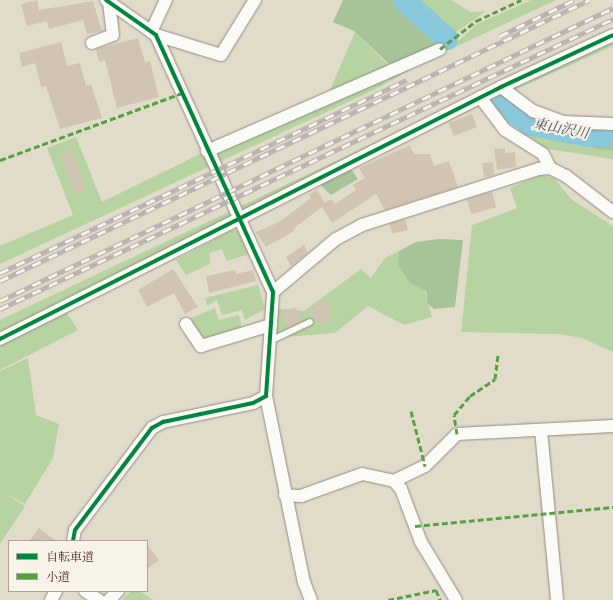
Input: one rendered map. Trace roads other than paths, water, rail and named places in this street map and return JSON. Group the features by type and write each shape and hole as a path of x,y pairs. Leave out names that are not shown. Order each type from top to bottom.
{"street":[{"path":"166,0 154,33 207,151 240,217 273,292 266,396 285,495 311,600"},
{"path":"107,1 154,33 221,55 255,0"},
{"path":"92,43 113,35 107,1"},
{"path":"0,340 501,86 613,34"},
{"path":"207,151 440,49"},
{"path":"501,86 533,111 563,122 613,124"},
{"path":"480,97 506,130 543,154 550,168 613,212"},
{"path":"273,292 336,239 362,224 550,168"},
{"path":"186,324 201,346 271,325"},
{"path":"73,540 75,530 152,428 163,422 253,403 266,396"},
{"path":"394,481 425,466 457,434 613,426"},
{"path":"541,430 557,600"},
{"path":"285,495 301,496 362,474 394,481 401,489 421,542 456,600"},
{"path":"86,592 98,600"},
{"path":"109,600 117,592"}],"lane":[{"path":"270,341 310,322"}],"waterway":[{"name":"東山沢川","path":"404,0 446,38"},
{"name":"東山沢川","path":"493,98 531,124 588,135 613,134"}],"railway":[{"path":"500,36 574,0"},
{"path":"0,281 589,0"},
{"path":"0,301 613,8"},
{"path":"0,309 613,19"},
{"path":"0,273 407,80"}]}
